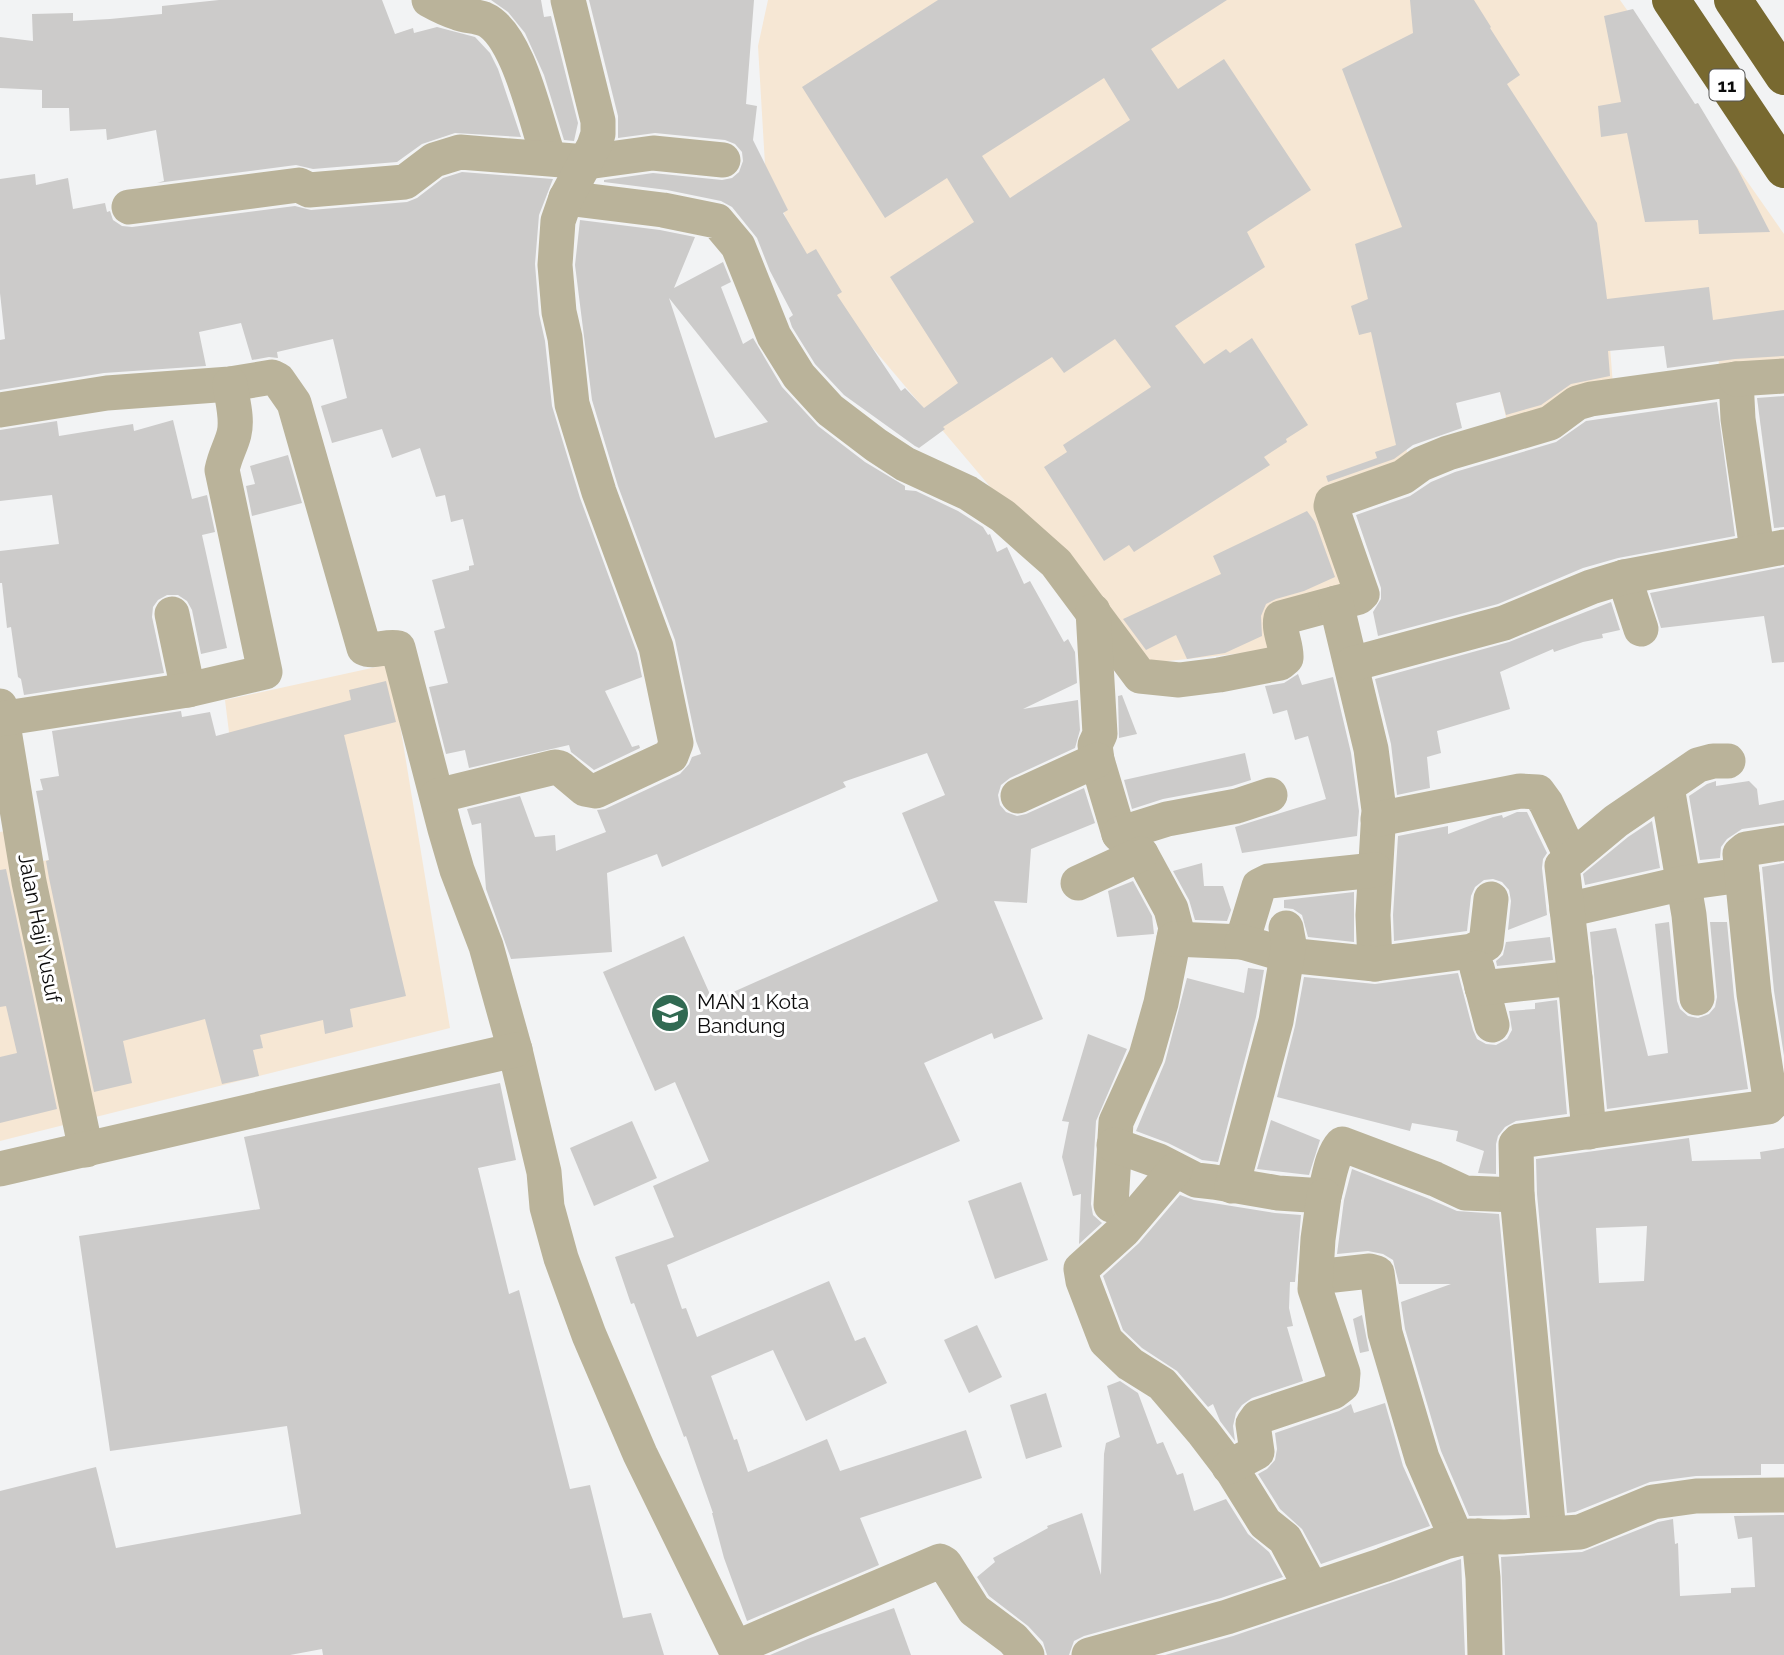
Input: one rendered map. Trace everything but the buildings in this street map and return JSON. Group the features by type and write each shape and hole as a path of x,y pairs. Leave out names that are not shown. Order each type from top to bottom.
{"highway":[{"name":"11","path":"1671,0 1784,169"},
{"name":"11","path":"1733,0 1784,76"}],"street":[{"path":"429,0 459,14 486,20 504,36 521,72 549,158"},
{"path":"437,796 555,767 560,768 585,789 596,791 671,756 676,743 656,648 599,492 572,404 555,265 558,222 566,198 587,162 598,134 598,121 568,0"},
{"path":"129,207 299,185 309,190 317,190 405,182 434,160 460,152 587,162 653,153 723,160"},
{"path":"566,198 663,210 717,221 738,246 774,336 799,376 830,410 905,464 968,493 1003,516 1056,563 1140,676 1179,680 1280,663 1286,659 1281,618 1359,597 1362,589 1331,506 1335,500 1403,477 1421,464 1448,453 1549,423 1577,403 1591,399 1737,379 1784,376"},
{"path":"0,410 107,393 230,384 272,377 278,380 294,403 364,648 368,651 391,646 398,648 457,870 486,946 515,1050 544,1171 547,1207 561,1258 589,1335 640,1454 734,1646 747,1643 940,1561 945,1564 974,1610 1013,1639 1027,1655"},
{"path":"1352,664 1504,623 1591,587 1624,577 1771,549 1738,419 1737,379"},
{"path":"1,714 188,690 265,672 222,470 225,453 234,436 236,421 230,384"},
{"path":"1624,577 1641,629"},
{"path":"1336,603 1371,749 1378,819 1375,964"},
{"path":"1093,611 1100,734 1095,745 1097,760 1130,844 1175,918 1174,939 1150,1042 1116,1122 1111,1205"},
{"path":"172,614 188,690"},
{"name":"Jalan Haji Yusuf","path":"1,714 29,883 86,1150"},
{"path":"1018,796 1097,760"},
{"path":"1589,1132 1576,978 1562,866 1616,821 1698,765 1728,761"},
{"path":"1667,787 1684,883 1697,998"},
{"path":"1378,819 1520,791 1538,792 1572,858"},
{"path":"1078,883 1167,818 1237,806 1270,796"},
{"path":"1549,1533 1517,1195 1516,1147 1519,1141 1764,1109 1771,1104 1754,994 1740,854 1742,851 1784,843"},
{"path":"1242,942 1259,886 1269,881 1375,870"},
{"path":"1567,910 1684,883 1742,875"},
{"path":"1174,939 1286,942 1375,964 1472,951 1486,944 1491,900"},
{"path":"1232,1186 1276,1021 1286,942"},
{"path":"1472,951 1492,1025"},
{"path":"1482,988 1576,978"},
{"path":"0,1169 515,1050"},
{"path":"1229,1467 1256,1452 1253,1424 1258,1417 1333,1392 1342,1385 1342,1373 1315,1289 1324,1196 1342,1144 1465,1193 1517,1195"},
{"path":"1114,1145 1159,1161 1196,1180 1324,1196"},
{"path":"1175,1170 1124,1230 1081,1269 1081,1275 1106,1341 1130,1364 1162,1384 1229,1467 1265,1523 1285,1539 1311,1588"},
{"path":"1316,1277 1370,1271 1377,1273 1385,1333 1422,1458 1468,1538 1483,1578 1485,1655"},
{"path":"1089,1655 1227,1617 1468,1538 1566,1534 1592,1529 1653,1503 1696,1496 1784,1495"}],"shaded area":[{"path":"768,0 1620,0 1784,234 1784,366 1721,375 1714,335 1610,347 1613,385 1508,426 1500,392 1391,351 1409,465 1336,487 1357,587 1279,606 1281,649 1140,664 806,269 765,165 758,46"},
{"path":"390,664 450,1028 0,1141 0,832 23,827 33,863 240,821 225,700"}],"place":[{"name":"MAN 1 Kota Bandung","path":"670,1013"}]}
